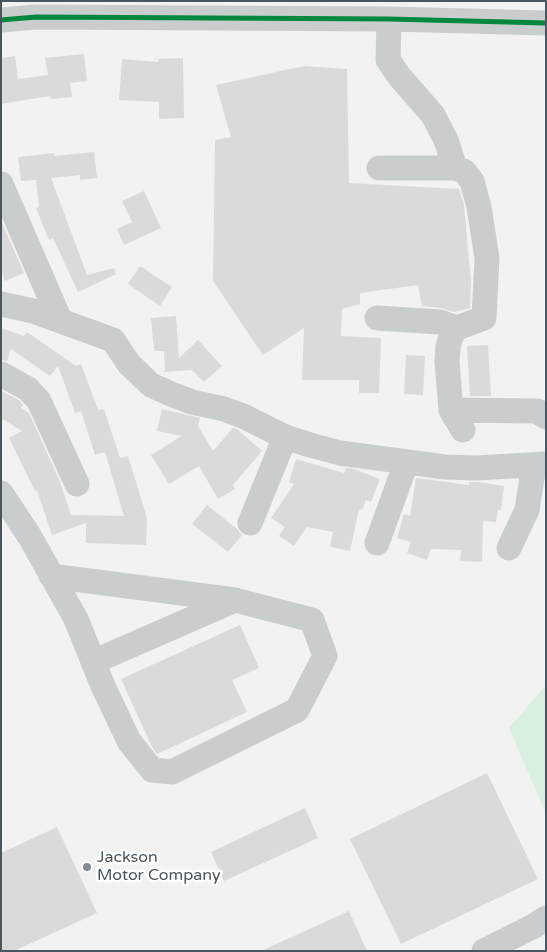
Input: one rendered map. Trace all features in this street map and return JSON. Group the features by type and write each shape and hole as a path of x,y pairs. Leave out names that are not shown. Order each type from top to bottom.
{"street":[{"path":"1,20 36,17 389,19 546,23"},
{"path":"389,19 388,60 399,76 433,115 446,140 455,168"},
{"path":"379,168 455,168 464,171 472,181 479,206 486,258 484,318 457,328 452,334 448,346 447,362 457,420 536,411 546,417"},
{"path":"1,184 60,320"},
{"path":"1,304 60,320 113,340 129,364 151,385 192,402 224,409 243,416 284,437 340,453 406,463 476,468 540,464 527,510 509,548"},
{"path":"377,318 440,322 457,328"},
{"path":"1,374 19,382 39,401 77,484"},
{"path":"250,523 284,437"},
{"path":"377,543 406,463"},
{"path":"1,494 30,537 51,576 76,619 103,686 130,741 152,770 172,772 297,710 325,656 312,620 236,600 51,576"},
{"path":"93,662 236,600"},
{"path":"484,951 546,918"}],"green space":[{"path":"546,685 546,814 509,728"}],"building":[{"path":"84,54 87,81 70,83 72,97 51,99 50,96 1,104 1,58 15,56 18,79 48,75 45,58"},
{"path":"183,58 184,118 159,119 159,102 119,100 122,59 158,62 158,59"},
{"path":"304,66 347,69 349,183 459,189 464,205 471,282 470,308 454,312 441,308 422,306 418,285 360,293 360,304 342,309 341,336 381,338 379,393 359,393 359,380 302,380 304,328 263,355 213,281 215,140 231,137 216,85"},
{"path":"94,152 97,178 80,180 80,175 51,178 87,275 114,268 116,274 78,292 53,238 49,240 36,208 39,207 36,180 21,181 18,157 54,153 54,156"},
{"path":"144,191 161,228 124,245 117,229 132,222 122,201"},
{"path":"1,221 24,273 5,281 1,270"},
{"path":"140,266 172,287 160,306 128,284"},
{"path":"176,316 179,358 198,340 222,366 204,382 192,370 163,372 165,370 164,351 154,351 151,318"},
{"path":"1,328 24,336 27,332 76,366 81,364 98,410 104,409 120,458 128,456 147,518 146,545 86,543 86,523 52,535 37,490 35,491 9,438 22,431 1,418 1,391 19,400 23,405 21,408 29,413 59,479 71,515 124,516 105,452 95,455 81,411 75,413 58,366 50,376 11,349 7,361 1,360"},
{"path":"488,345 491,396 470,396 467,346"},
{"path":"406,355 425,356 423,395 404,394"},
{"path":"162,409 200,418 198,426 213,451 233,428 237,429 262,451 233,485 235,489 218,499 199,466 169,484 151,455 182,436 157,431"},
{"path":"296,459 344,473 346,468 354,469 380,479 371,502 366,500 362,510 359,509 350,551 330,547 333,532 307,527 294,546 279,536 285,527 271,518 294,484 289,482"},
{"path":"416,478 469,485 469,482 478,482 504,486 501,510 498,510 496,522 483,521 482,562 460,561 461,550 431,549 427,560 407,553 411,542 397,538 404,514 410,516"},
{"path":"207,505 242,535 228,552 192,524"},
{"path":"240,625 259,668 232,680 247,712 157,754 121,679"},
{"path":"487,773 538,879 401,944 350,839"},
{"path":"305,808 318,838 224,881 211,852"},
{"path":"57,827 97,913 14,951 1,951 1,853"},
{"path":"349,911 367,951 261,951"}],"cycle path":[{"path":"1,20 36,17 389,19 546,23"}],"place":[{"name":"Jackson Motor Company","path":"87,867"}]}
